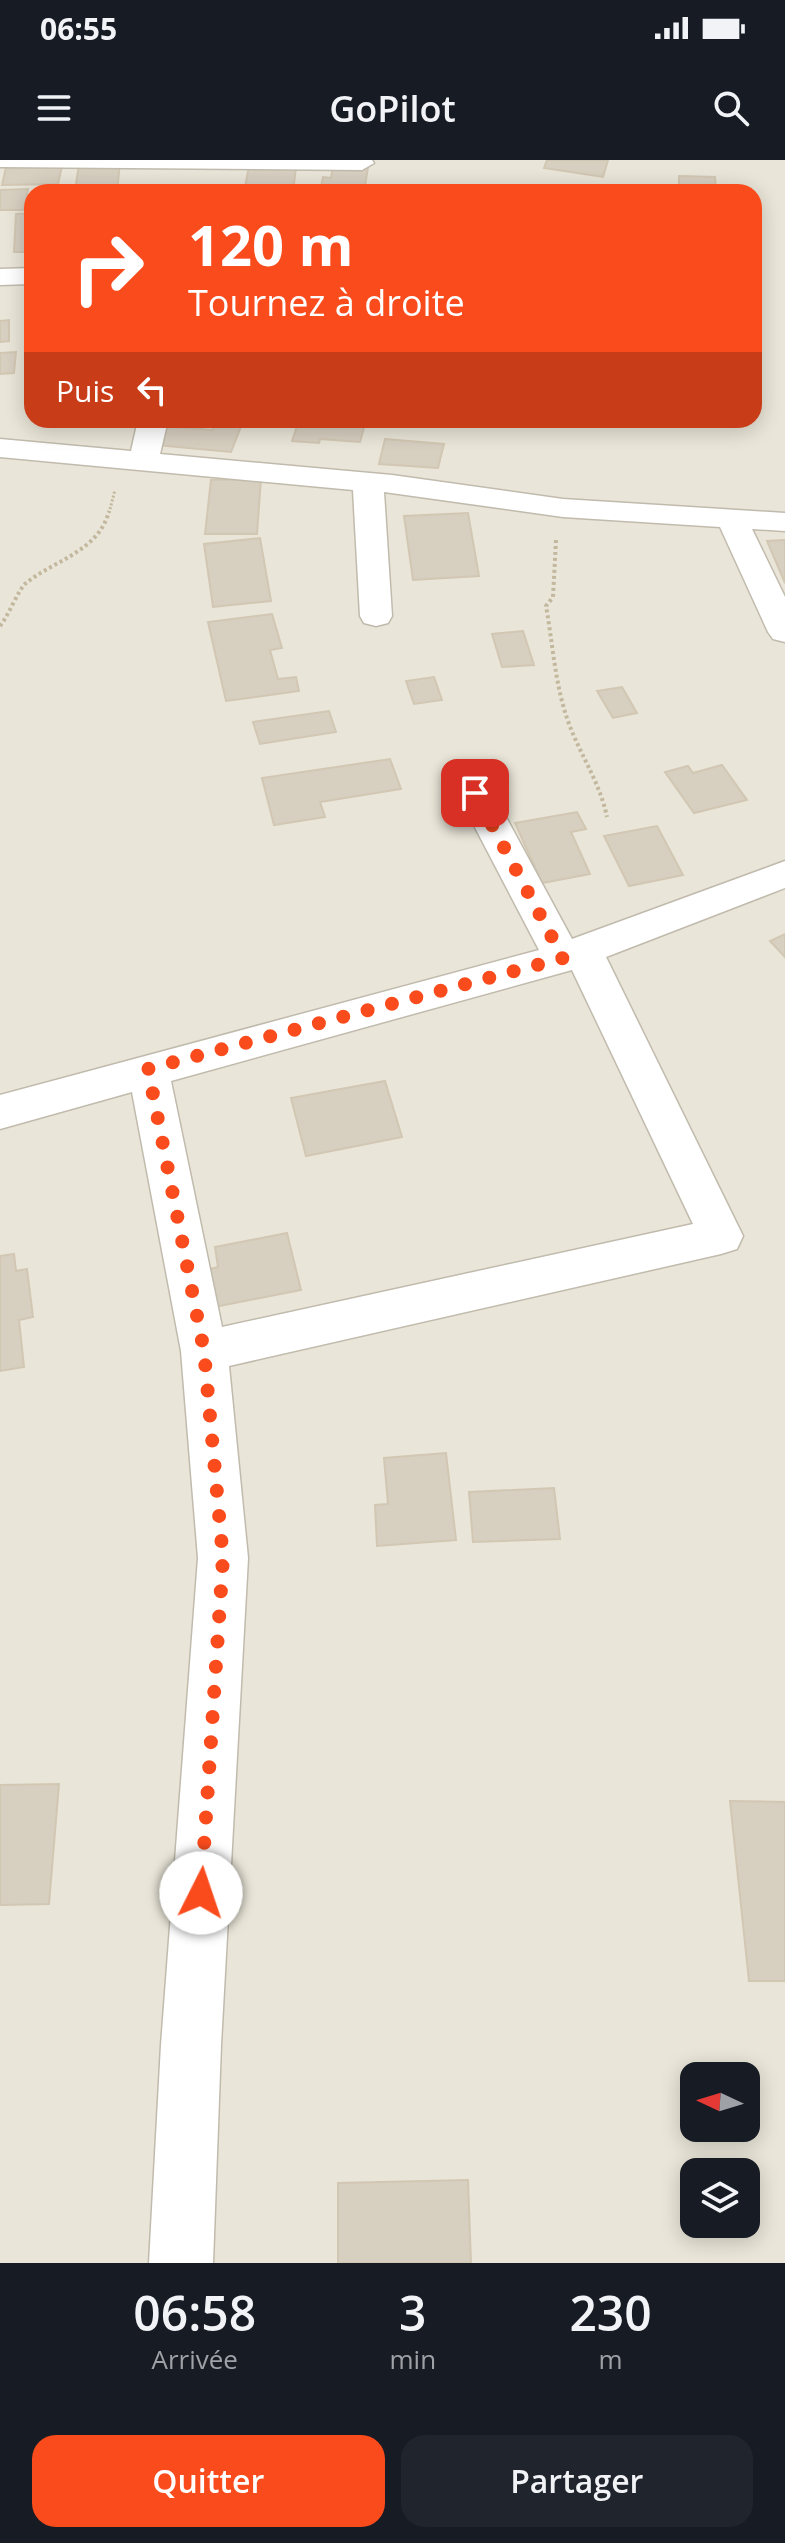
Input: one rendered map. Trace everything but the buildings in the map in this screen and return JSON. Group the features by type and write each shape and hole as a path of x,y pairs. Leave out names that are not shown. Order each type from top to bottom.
{"street":[{"path":"0,160 362,163"},
{"path":"201,184 205,161"},
{"path":"0,277 24,276"},
{"path":"144,461 151,428"},
{"path":"0,448 368,482 563,508 785,522"},
{"path":"368,482 376,616"},
{"path":"733,521 785,632"},
{"path":"204,1351 721,1236 573,955 475,793"},
{"path":"0,1112 573,955 785,874"},
{"path":"148,1069 204,1351 223,1558 191,2045 181,2263"}],"path":[{"path":"0,626 13,610 23,585 74,555 105,528 116,479"},
{"path":"563,508 555,553 553,597 546,606 568,723 590,772 603,791 607,817"}],"shaded area":[{"path":"0,160 785,160 785,2263 0,2263"}],"route":[{"path":"201,1893 223,1558 204,1351 148,1069 563,958 475,793"}]}
